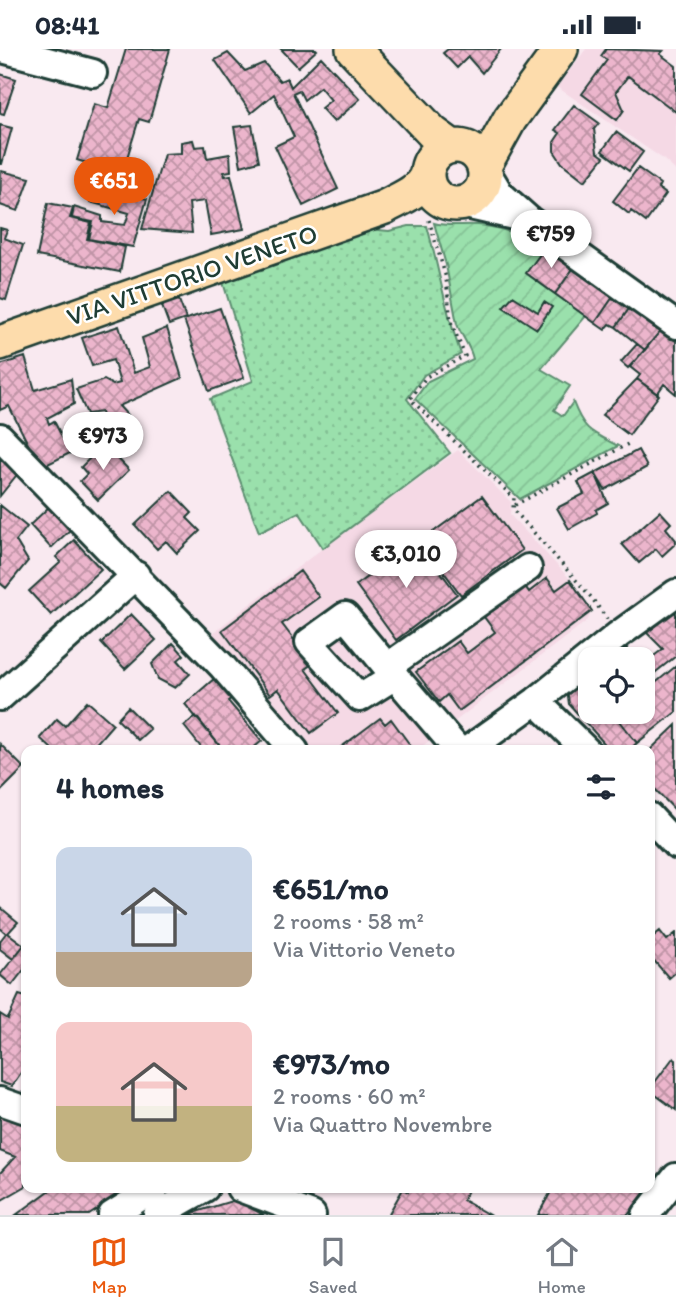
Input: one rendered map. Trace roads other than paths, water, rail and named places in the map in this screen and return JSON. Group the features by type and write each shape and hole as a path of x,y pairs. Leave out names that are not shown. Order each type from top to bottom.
{"main road":[{"path":"353,49 405,105 442,179 474,151 485,168"},
{"name":"VIA VITTORIO VENETO","path":"442,179 468,202 481,191 485,168 510,119 561,49"},
{"name":"VIA VITTORIO VENETO","path":"0,344 385,207 420,200 477,140 510,119"}],"street":[{"path":"2,49 93,73"},
{"path":"485,168 500,194 528,219 676,325"},
{"path":"442,179 528,219"},
{"path":"0,437 222,666 290,745"},
{"path":"454,745 391,671 528,568"},
{"path":"0,697 136,575"},
{"path":"474,745 676,593"},
{"path":"536,701 581,745"},
{"path":"655,822 676,845"},
{"path":"646,1215 676,1177"},
{"path":"112,1215 147,1193"},
{"path":"157,1215 196,1193"},
{"path":"253,1193 312,1215"}]}
